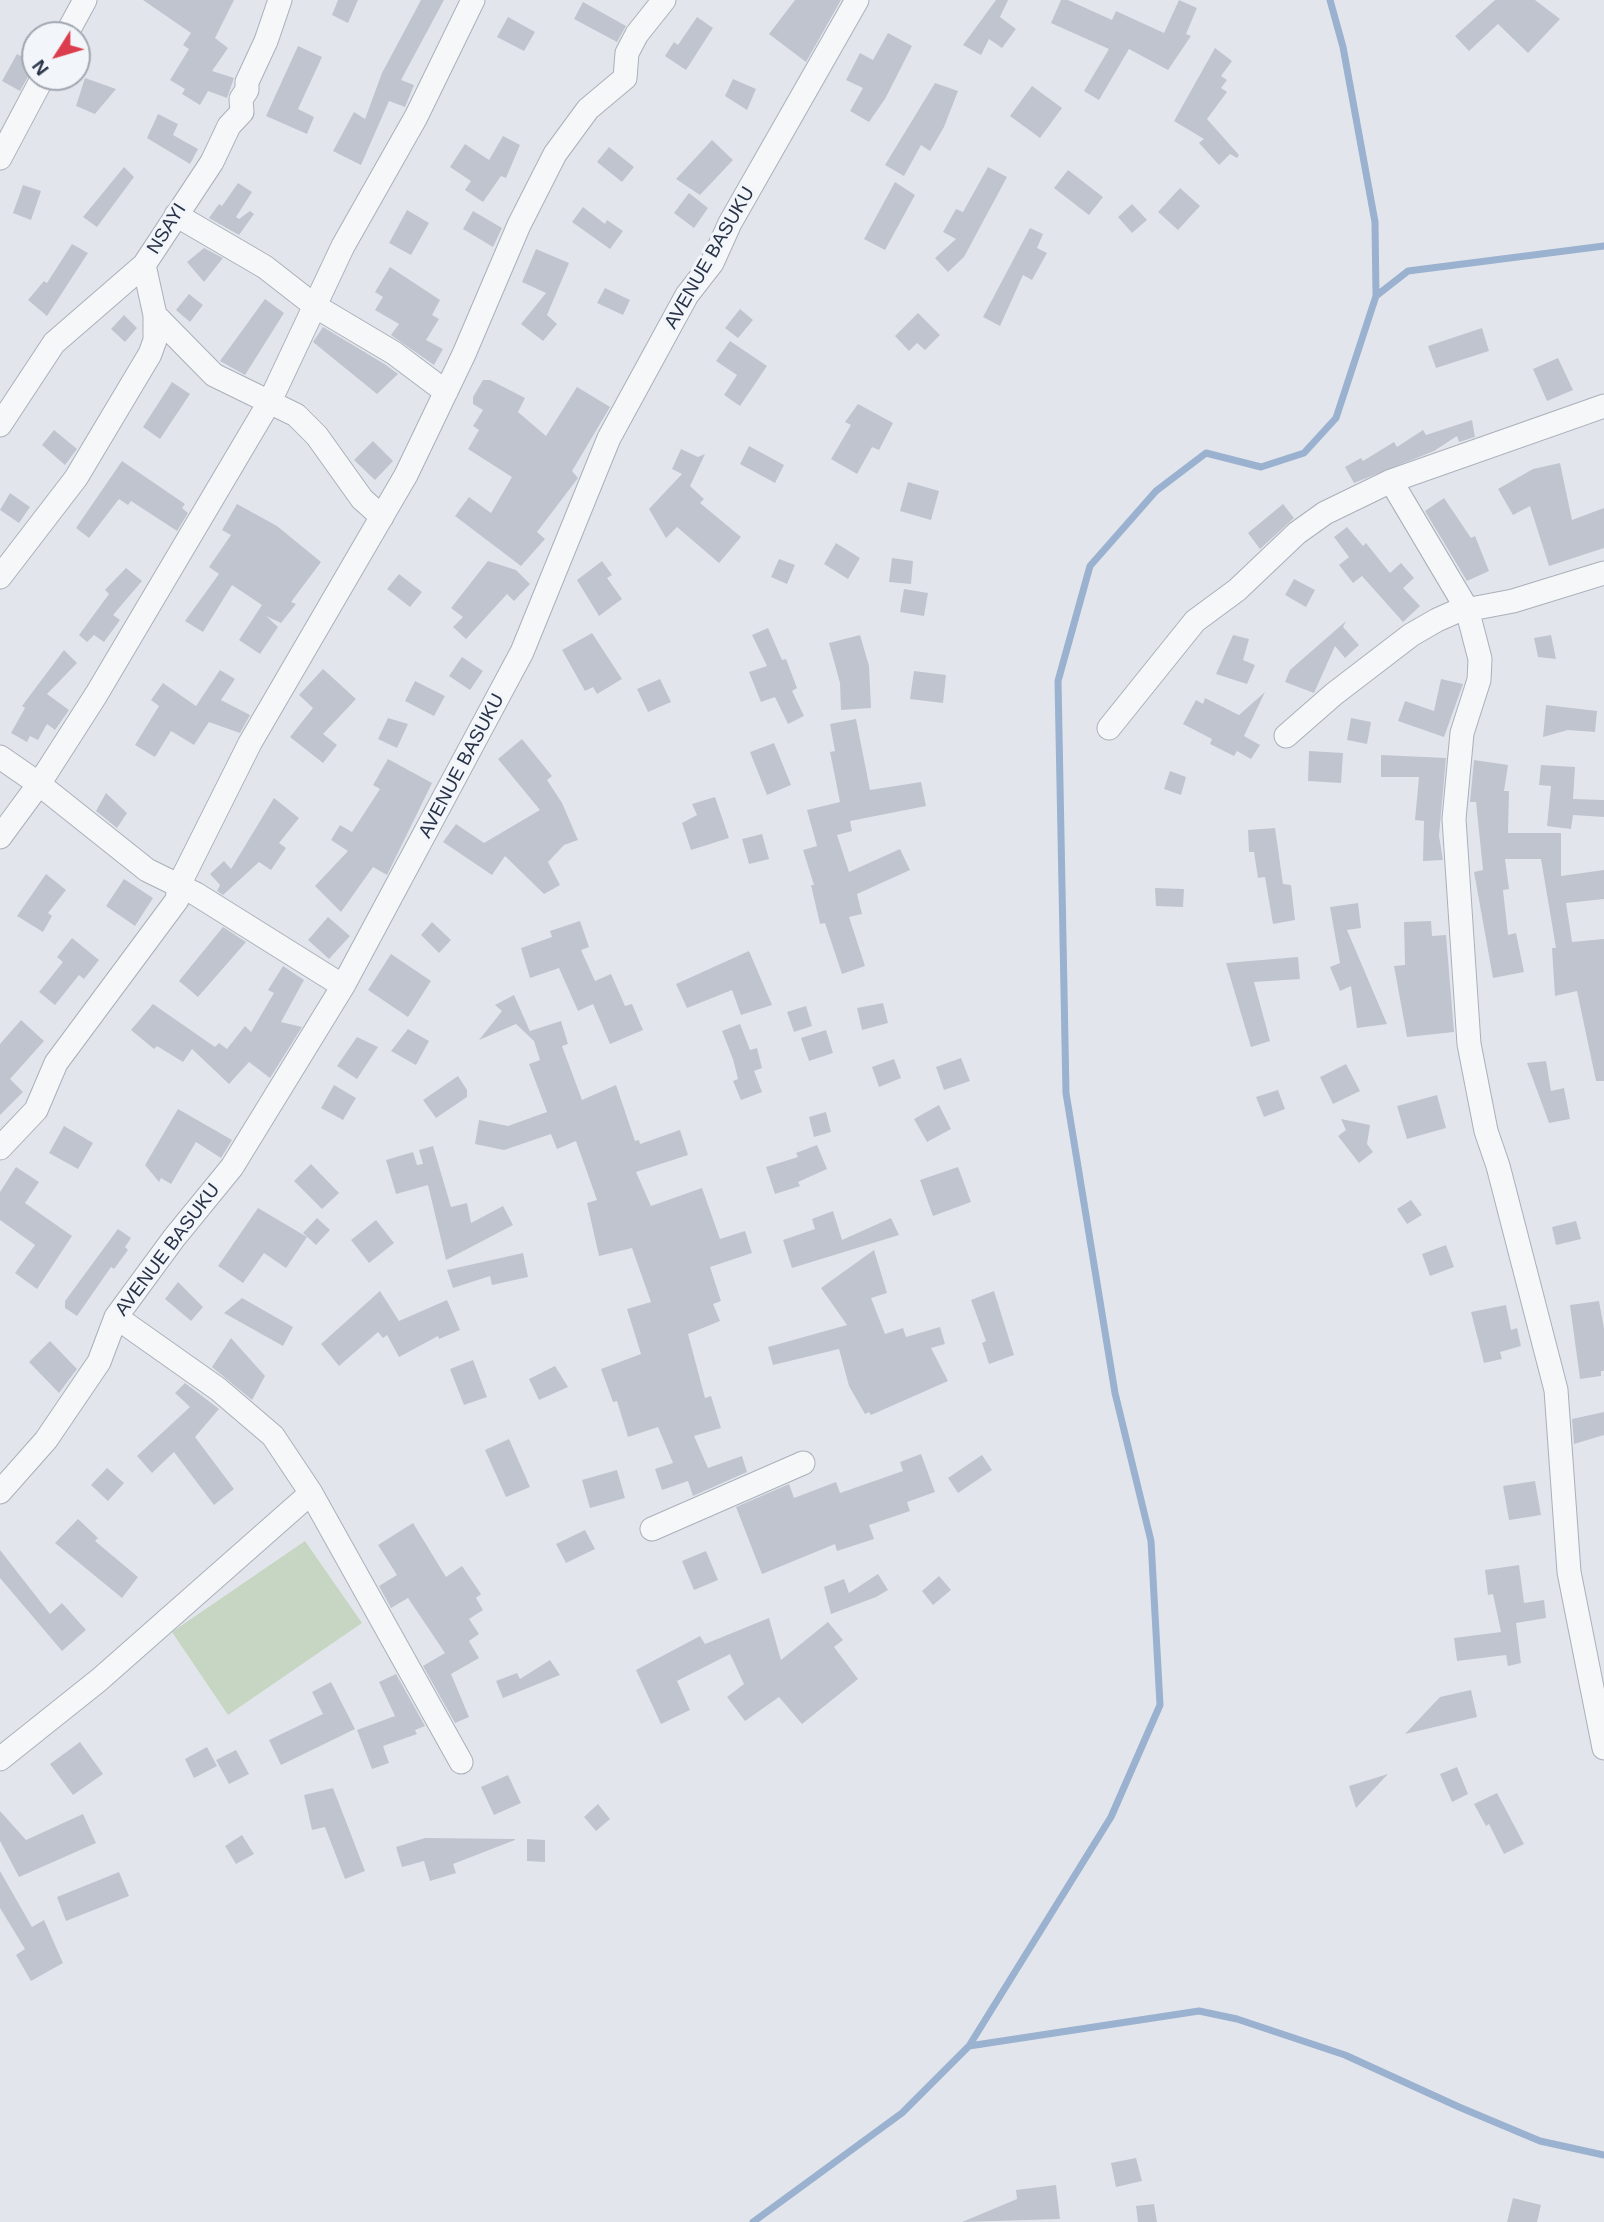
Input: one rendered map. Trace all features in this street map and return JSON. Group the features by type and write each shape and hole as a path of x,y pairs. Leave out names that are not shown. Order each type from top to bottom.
{"street":[{"path":"74,21 85,0"},
{"name":"NSAYI","path":"0,425 54,343 144,265 217,153 229,126 242,112 241,99 247,90 247,82 266,41 280,0"},
{"path":"0,837 96,695 270,401 356,222 416,117 473,0"},
{"path":"0,1148 36,1110 56,1063 177,900 179,885 250,743 407,475 519,225 555,154 588,109 625,78 627,53 632,43 664,0"},
{"name":"AVENUE BASUKU","path":"0,1492 46,1440 99,1362 116,1317 174,1237 232,1167 343,986 522,652 608,438 687,295 712,263 730,223 857,0"},
{"path":"0,158 36,91"},
{"path":"176,215 265,267 315,306 394,354 446,392"},
{"path":"0,577 76,478 150,354 155,340 155,315 144,265"},
{"path":"155,315 214,375 296,415 317,436 349,483 382,517"},
{"path":"1109,728 1195,621 1237,590 1297,533 1325,513 1391,481 1604,406"},
{"path":"1391,481 1467,609 1480,659 1479,680 1462,733 1454,819 1469,1044 1486,1131 1498,1166 1556,1390 1569,1572 1604,1748"},
{"path":"1286,736 1334,694 1412,635 1437,620 1467,609 1513,601 1604,573"},
{"path":"0,757 39,783 134,861 179,885 343,986"},
{"path":"116,1317 218,1389 273,1436 311,1493 461,1762"},
{"path":"652,1529 803,1464"},
{"path":"0,1759 99,1680 311,1493"}],"green space":[{"path":"305,1541 362,1623 228,1715 172,1632"}],"building":[{"path":"143,0 234,0 215,38 228,48 212,71 234,78 227,98 208,91 200,105 182,94 185,89 170,80 189,49 183,45 191,33"},
{"path":"338,0 358,0 348,23 332,15"},
{"path":"421,0 444,0 401,80 414,85 405,107 389,101 361,165 333,151 354,112 365,119 382,73"},
{"path":"795,0 841,0 806,62 769,34"},
{"path":"996,0 1008,0 1000,17 1016,29 1002,48 989,39 981,55 963,45"},
{"path":"1061,0 1068,0 1112,20 1116,11 1164,33 1179,0 1197,8 1186,34 1191,36 1168,70 1129,49 1099,100 1084,91 1109,49 1051,23"},
{"path":"1495,0 1535,0 1560,19 1528,53 1498,24 1469,51 1455,36"},
{"path":"583,2 626,26 617,42 574,19"},
{"path":"508,17 535,32 524,51 497,37"},
{"path":"697,17 713,28 686,70 665,56 674,42 678,45"},
{"path":"888,33 912,46 885,99 869,122 850,111 863,88 846,80 860,53 873,60"},
{"path":"298,46 322,57 298,109 314,117 307,134 266,116"},
{"path":"1215,48 1232,61 1221,76 1227,80 1221,88 1227,92 1207,119 1239,155 1237,158 1230,154 1219,165 1199,143 1204,139 1174,121"},
{"path":"17,54 21,56 20,91 2,81"},
{"path":"733,79 756,89 747,110 725,96"},
{"path":"91,80 116,89 95,114 76,106 81,91 91,91"},
{"path":"935,83 958,91 944,127 930,151 921,145 904,176 885,165"},
{"path":"1032,86 1062,108 1040,138 1010,116"},
{"path":"158,114 178,124 173,135 198,149 190,164 147,138"},
{"path":"503,136 520,145 506,178 501,176 483,202 465,190 471,181 450,167 465,144 489,160"},
{"path":"712,140 733,160 700,195 676,179"},
{"path":"609,147 634,167 622,182 597,162"},
{"path":"124,167 134,177 97,227 83,217"},
{"path":"988,167 1007,177 964,257 948,272 935,258 956,239 943,232 956,209 963,212"},
{"path":"1068,170 1103,197 1089,215 1054,188"},
{"path":"895,182 915,195 885,250 864,239"},
{"path":"238,183 252,192 236,217 239,219 250,211 254,214 239,235 209,218 219,204 222,206"},
{"path":"23,185 41,191 31,220 13,213"},
{"path":"1180,188 1200,206 1178,230 1158,212"},
{"path":"689,193 708,208 694,228 674,213"},
{"path":"1132,204 1147,220 1132,233 1118,217"},
{"path":"583,207 605,224 607,220 623,231 610,249 572,222"},
{"path":"407,210 429,223 411,255 389,243"},
{"path":"473,211 502,228 493,247 463,229"},
{"path":"1030,228 1043,234 1037,248 1047,253 1032,280 1023,275 1000,326 983,317"},
{"path":"72,244 88,253 47,316 28,300 44,281 47,283"},
{"path":"204,248 223,258 204,282 187,262"},
{"path":"536,249 569,263 547,315 557,324 543,341 521,324 546,293 522,282"},
{"path":"390,267 440,300 432,315 439,319 426,340 443,349 434,365 391,335 399,324 375,310 383,297 375,292"},
{"path":"605,288 630,300 623,315 597,303"},
{"path":"189,294 203,305 190,322 176,310"},
{"path":"265,299 284,313 245,375 220,361"},
{"path":"740,309 753,320 738,338 725,328"},
{"path":"918,313 940,335 925,350 917,343 909,351 895,336"},
{"path":"124,315 137,328 125,342 111,329"},
{"path":"323,327 398,374 377,394 313,342"},
{"path":"1482,328 1489,351 1436,368 1428,346"},
{"path":"730,341 767,366 740,406 724,395 737,375 716,361"},
{"path":"1558,358 1573,390 1547,401 1533,369"},
{"path":"483,380 490,380 525,398 518,412 546,436 577,387 610,407 572,471 578,478 537,532 545,539 521,566 455,516 469,497 491,513 512,477 468,449 479,430 473,426 483,410 473,404 473,397"},
{"path":"172,382 190,394 160,439 143,427"},
{"path":"858,404 893,423 879,450 872,447 857,474 831,459 851,425 845,422"},
{"path":"1472,420 1475,437 1459,442 1457,436 1434,451 1354,483 1345,467 1361,458 1363,461 1394,442 1397,447 1423,430 1426,435"},
{"path":"54,430 77,449 65,465 42,445"},
{"path":"373,441 393,461 375,480 354,460"},
{"path":"749,446 784,465 775,483 740,464"},
{"path":"681,449 698,457 705,454 690,486 704,499 700,503 741,537 719,563 677,527 666,538 649,509 682,474 672,469"},
{"path":"122,461 185,504 182,508 188,513 177,531 131,501 128,505 119,499 89,538 76,528"},
{"path":"1560,463 1572,520 1604,508 1604,548 1549,566 1530,506 1513,515 1498,489 1533,469"},
{"path":"908,482 939,491 931,520 900,511"},
{"path":"10,493 30,507 19,523 0,510"},
{"path":"1444,498 1471,538 1475,536 1489,571 1467,581 1425,511"},
{"path":"237,504 277,526 321,562 291,602 296,604 281,623 266,616 278,627 260,654 239,640 262,605 232,585 203,632 185,621 219,574 209,567 231,535 222,530"},
{"path":"1283,504 1294,518 1260,549 1248,533"},
{"path":"1347,527 1363,546 1366,543 1390,573 1401,563 1414,578 1403,588 1420,606 1403,622 1362,576 1353,583 1339,565 1349,557 1334,537"},
{"path":"836,543 860,558 848,579 824,564"},
{"path":"892,558 913,561 911,584 889,582"},
{"path":"779,559 795,565 787,584 771,577"},
{"path":"488,561 516,570 530,584 514,601 507,594 466,639 453,627 463,617 451,608"},
{"path":"602,561 612,575 607,578 622,599 599,616 577,580"},
{"path":"126,568 142,581 113,615 120,620 104,642 94,635 87,642 79,635 109,594 105,590"},
{"path":"399,574 422,592 410,607 387,589"},
{"path":"1294,579 1315,590 1306,607 1285,595"},
{"path":"904,589 928,593 924,616 900,612"},
{"path":"1346,621 1343,627 1359,645 1345,658 1335,646 1314,693 1285,682 1290,670"},
{"path":"768,628 782,660 786,659 797,688 792,691 804,716 788,724 775,697 761,702 749,672 767,666 752,635"},
{"path":"592,633 622,679 597,694 593,687 585,691 562,650"},
{"path":"860,635 869,666 871,708 841,710 840,683 829,643"},
{"path":"1233,635 1249,639 1243,660 1255,665 1247,684 1216,674"},
{"path":"1551,635 1556,659 1538,657 1534,638"},
{"path":"64,650 77,663 47,694 69,710 55,730 47,724 38,740 30,736 27,742 11,733 25,708 22,706"},
{"path":"462,657 483,671 470,690 449,676"},
{"path":"323,669 356,699 323,734 337,745 323,763 290,737 313,708 299,695"},
{"path":"220,670 235,679 221,700 250,715 240,733 209,722 194,745 171,731 155,757 135,745 159,706 151,700 163,683 196,706"},
{"path":"914,671 946,675 943,703 910,699"},
{"path":"660,679 671,702 648,712 637,689"},
{"path":"1441,679 1463,684 1444,737 1398,721 1405,701 1434,711"},
{"path":"415,681 445,696 434,716 405,701"},
{"path":"1265,692 1244,736 1260,745 1251,759 1237,751 1234,756 1210,744 1212,739 1183,724 1196,700 1203,704 1205,698 1239,715"},
{"path":"1546,705 1597,711 1595,732 1568,730 1543,737"},
{"path":"388,718 408,724 397,748 378,739"},
{"path":"1351,718 1371,722 1367,744 1347,740"},
{"path":"856,719 870,790 921,782 926,806 850,821 852,831 837,835 849,872 900,849 910,870 857,894 862,914 849,917 865,966 842,974 825,923 820,924 811,885 814,885 803,850 817,846 807,810 840,802 830,752 835,751 830,724"},
{"path":"522,739 552,776 547,780 562,803 578,840 564,845 548,862 560,885 544,894 505,856 492,875 443,842 456,824 484,843 540,810 498,759"},
{"path":"774,743 791,785 767,795 750,752"},
{"path":"1309,751 1343,753 1341,783 1308,781"},
{"path":"1381,755 1446,758 1439,836 1443,860 1423,861 1424,821 1415,820 1419,777 1381,777"},
{"path":"388,759 432,783 387,875 373,867 341,912 315,886 348,851 331,840 340,825 352,832 380,789 373,785"},
{"path":"1474,760 1508,765 1504,791 1509,791 1508,833 1561,833 1561,876 1604,870 1604,899 1566,903 1572,942 1604,939 1604,1081 1596,1081 1577,991 1555,996 1552,948 1556,948 1541,859 1505,859 1509,889 1503,890 1508,935 1516,933 1524,972 1493,978 1474,872 1483,870 1476,802 1470,802"},
{"path":"1541,765 1575,767 1573,799 1604,800 1604,817 1573,815 1571,829 1547,826 1551,786 1539,785"},
{"path":"1170,771 1186,777 1181,795 1164,789"},
{"path":"106,793 127,813 117,828 96,811"},
{"path":"715,797 729,838 691,850 682,823 697,815 692,804"},
{"path":"274,798 299,818 279,843 286,848 271,870 259,862 223,895 217,891 220,885 210,874 224,861 231,869"},
{"path":"1275,828 1283,884 1291,885 1295,920 1273,924 1265,877 1258,878 1254,852 1249,852 1248,830"},
{"path":"762,834 769,859 749,864 742,839"},
{"path":"46,874 66,890 48,913 52,916 43,932 17,916"},
{"path":"124,879 153,898 135,926 106,906"},
{"path":"1155,888 1184,889 1183,907 1156,906"},
{"path":"1358,903 1361,928 1347,930 1387,1024 1357,1028 1351,986 1340,991 1330,967 1340,963 1330,907"},
{"path":"328,917 350,936 329,959 308,940"},
{"path":"580,921 589,947 581,950 595,981 611,974 625,1006 632,1004 643,1030 610,1044 593,1004 578,1011 559,968 530,978 521,948 552,937 550,931"},
{"path":"1431,921 1432,936 1446,935 1454,1032 1407,1037 1394,966 1405,965 1404,922"},
{"path":"432,922 451,940 439,953 421,935"},
{"path":"223,927 246,942 198,997 179,981"},
{"path":"72,938 99,960 84,979 79,975 55,1005 39,992 63,962 57,957"},
{"path":"749,951 772,1005 741,1015 732,990 687,1008 676,984"},
{"path":"391,954 431,981 408,1017 368,990"},
{"path":"1298,957 1300,979 1254,982 1270,1041 1251,1047 1226,963"},
{"path":"283,966 304,980 281,1022 302,1027 270,1078 249,1062 229,1084 192,1049 183,1062 157,1046 154,1049 131,1030 153,1004 215,1047 219,1043 227,1049 245,1026 251,1032 274,993 268,990"},
{"path":"514,995 532,1036 530,1031 561,1021 568,1044 562,1046 582,1100 616,1085 635,1141 639,1140 640,1144 680,1130 688,1155 636,1172 651,1206 702,1188 720,1239 745,1231 752,1253 710,1267 721,1301 713,1304 720,1321 688,1334 705,1398 711,1396 721,1428 694,1436 708,1468 742,1456 747,1472 693,1496 688,1481 662,1490 655,1469 673,1463 658,1427 628,1437 617,1401 613,1402 601,1369 641,1354 627,1309 651,1302 632,1248 599,1256 587,1203 597,1200 576,1141 557,1149 551,1134 504,1150 475,1144 479,1120 508,1126 547,1112 529,1064 540,1060 534,1041 516,1024 479,1040 502,1011 495,1005"},
{"path":"883,1003 888,1023 862,1030 857,1008"},
{"path":"806,1006 812,1026 794,1032 787,1012"},
{"path":"21,1020 44,1041 10,1079 23,1092 0,1115 0,1044"},
{"path":"740,1024 750,1050 757,1048 762,1068 754,1071 762,1092 741,1100 733,1081 738,1079 733,1059 722,1031"},
{"path":"408,1029 429,1041 416,1065 391,1051"},
{"path":"826,1030 833,1053 809,1061 801,1038"},
{"path":"357,1037 378,1047 357,1079 337,1066"},
{"path":"961,1058 970,1081 944,1090 936,1067"},
{"path":"894,1059 901,1078 879,1087 872,1067"},
{"path":"1546,1061 1551,1091 1564,1088 1570,1119 1549,1123 1527,1063"},
{"path":"1346,1064 1360,1091 1333,1104 1320,1077"},
{"path":"458,1076 467,1090 467,1097 436,1118 423,1100"},
{"path":"334,1085 356,1098 343,1120 321,1108"},
{"path":"1278,1090 1285,1109 1264,1117 1256,1097"},
{"path":"1437,1095 1446,1128 1407,1139 1397,1106"},
{"path":"939,1105 951,1129 927,1142 914,1119"},
{"path":"178,1109 232,1140 221,1158 196,1142 171,1184 161,1178 159,1182 145,1165"},
{"path":"826,1112 831,1132 814,1137 809,1117"},
{"path":"1341,1119 1370,1125 1367,1144 1373,1152 1359,1163 1338,1136 1346,1130"},
{"path":"64,1126 93,1143 78,1169 49,1153"},
{"path":"817,1145 827,1169 798,1182 800,1186 775,1194 766,1167 798,1157 796,1153"},
{"path":"433,1146 451,1207 467,1203 471,1223 503,1206 513,1225 446,1260 428,1185 396,1194 386,1160 413,1152 417,1165 423,1164 419,1150"},
{"path":"311,1164 339,1193 322,1209 294,1181"},
{"path":"16,1167 39,1182 25,1203 72,1236 37,1289 15,1273 35,1245 0,1220 0,1192"},
{"path":"958,1167 971,1202 933,1216 920,1180"},
{"path":"1411,1200 1422,1215 1407,1224 1397,1209"},
{"path":"258,1208 307,1237 286,1268 264,1253 243,1283 218,1266"},
{"path":"833,1211 842,1240 891,1218 899,1235 792,1268 783,1240 815,1229 812,1219"},
{"path":"317,1218 330,1230 316,1245 303,1233"},
{"path":"376,1220 394,1243 369,1263 351,1240"},
{"path":"1576,1221 1581,1239 1556,1245 1552,1227"},
{"path":"118,1229 131,1238 125,1247 128,1250 114,1269 111,1267 77,1316 65,1308 65,1301"},
{"path":"1446,1245 1454,1267 1430,1276 1422,1254"},
{"path":"874,1250 887,1293 871,1298 885,1334 903,1328 906,1337 940,1327 945,1344 931,1348 948,1381 871,1415 869,1412 865,1414 849,1386 839,1349 773,1365 768,1347 847,1325 821,1288"},
{"path":"523,1253 528,1277 492,1285 490,1276 453,1288 447,1270"},
{"path":"178,1282 203,1307 191,1321 165,1299"},
{"path":"380,1291 399,1321 447,1300 460,1330 439,1339 438,1336 399,1357 387,1335 383,1338 378,1332 339,1366 321,1344"},
{"path":"994,1291 1014,1355 989,1364 982,1343 986,1341 971,1300"},
{"path":"242,1298 293,1327 283,1346 224,1313"},
{"path":"1599,1301 1604,1328 1604,1371 1601,1371 1601,1376 1580,1379 1570,1305"},
{"path":"1506,1305 1511,1330 1517,1328 1521,1346 1500,1352 1502,1359 1484,1363 1471,1312"},
{"path":"231,1338 265,1376 252,1400 212,1367"},
{"path":"50,1341 77,1369 59,1393 29,1362"},
{"path":"473,1360 487,1397 464,1405 450,1369"},
{"path":"555,1366 568,1387 539,1400 529,1379"},
{"path":"185,1383 219,1409 195,1437 234,1489 214,1505 174,1452 152,1473 137,1456 190,1407 175,1393"},
{"path":"1604,1412 1604,1435 1574,1444 1572,1419"},
{"path":"509,1439 530,1487 506,1497 485,1450"},
{"path":"921,1454 935,1492 907,1502 910,1511 869,1525 874,1539 837,1551 835,1544 762,1574 736,1507 789,1484 794,1498 836,1482 840,1493 903,1471 900,1462"},
{"path":"982,1455 992,1470 958,1493 948,1478"},
{"path":"107,1468 124,1483 108,1501 91,1485"},
{"path":"617,1470 625,1498 590,1508 582,1480"},
{"path":"1535,1481 1541,1515 1509,1520 1503,1486"},
{"path":"78,1519 98,1538 95,1541 138,1577 122,1598 55,1543"},
{"path":"413,1523 446,1577 462,1566 481,1594 476,1598 483,1610 469,1619 479,1634 469,1641 479,1658 451,1674 469,1717 455,1723 423,1666 445,1653 408,1598 391,1608 379,1586 397,1575 378,1545"},
{"path":"585,1530 595,1549 566,1563 556,1544"},
{"path":"0,1550 50,1614 62,1603 86,1630 62,1651 0,1578"},
{"path":"706,1551 718,1580 694,1590 682,1561"},
{"path":"1519,1565 1524,1603 1544,1600 1546,1618 1516,1623 1521,1663 1508,1666 1506,1655 1457,1661 1454,1638 1501,1632 1493,1594 1488,1595 1485,1570"},
{"path":"878,1574 888,1590 831,1614 824,1587 844,1579 849,1593"},
{"path":"939,1576 951,1590 933,1605 922,1591"},
{"path":"769,1618 781,1660 828,1622 843,1640 834,1647 858,1679 802,1724 779,1697 745,1721 727,1697 744,1684 730,1654 677,1681 690,1710 661,1724 636,1670 700,1636 705,1644"},
{"path":"550,1660 560,1675 503,1698 496,1681 517,1673 520,1679"},
{"path":"396,1674 425,1726 415,1730 417,1734 383,1746 389,1763 372,1769 357,1730 395,1716 379,1682"},
{"path":"331,1682 355,1729 281,1765 269,1740 323,1714 312,1692"},
{"path":"1471,1690 1477,1717 1405,1734 1440,1697"},
{"path":"80,1742 103,1774 73,1795 50,1764"},
{"path":"207,1747 217,1766 194,1778 185,1759"},
{"path":"236,1750 249,1774 229,1784 216,1760"},
{"path":"1457,1767 1468,1794 1452,1802 1440,1774"},
{"path":"1388,1774 1356,1808 1349,1786"},
{"path":"508,1775 521,1803 494,1815 481,1787"},
{"path":"333,1788 365,1871 345,1879 325,1827 312,1830 304,1795"},
{"path":"1497,1793 1524,1844 1504,1854 1489,1824 1486,1826 1474,1804"},
{"path":"598,1804 610,1819 596,1831 584,1817"},
{"path":"0,1811 26,1840 83,1814 96,1843 19,1877 0,1841"},
{"path":"242,1835 254,1854 236,1864 225,1846"},
{"path":"425,1838 515,1840 453,1864 456,1873 430,1881 424,1861 402,1867 396,1847"},
{"path":"527,1839 545,1840 545,1862 527,1861"},
{"path":"0,1871 32,1927 44,1920 63,1963 31,1981 16,1955 25,1949 0,1908"},
{"path":"119,1872 129,1896 66,1921 57,1897"},
{"path":"1136,2158 1142,2181 1116,2187 1111,2163"},
{"path":"1056,2185 1060,2219 962,2222 1017,2199 1016,2190"},
{"path":"1513,2198 1541,2205 1537,2222 1507,2222"},
{"path":"1154,2204 1157,2222 1138,2222 1136,2206"}],"waterway":[{"path":"1330,0 1343,47 1375,222 1376,296"},
{"path":"969,2046 1111,1817 1160,1705 1151,1541 1115,1393 1066,1093 1058,681 1090,566 1156,491 1206,453 1261,467 1304,453 1336,418 1376,296 1408,271 1604,246"},
{"path":"753,2222 902,2113 969,2046 1199,2011 1237,2019 1345,2055 1540,2141 1604,2155"}]}
